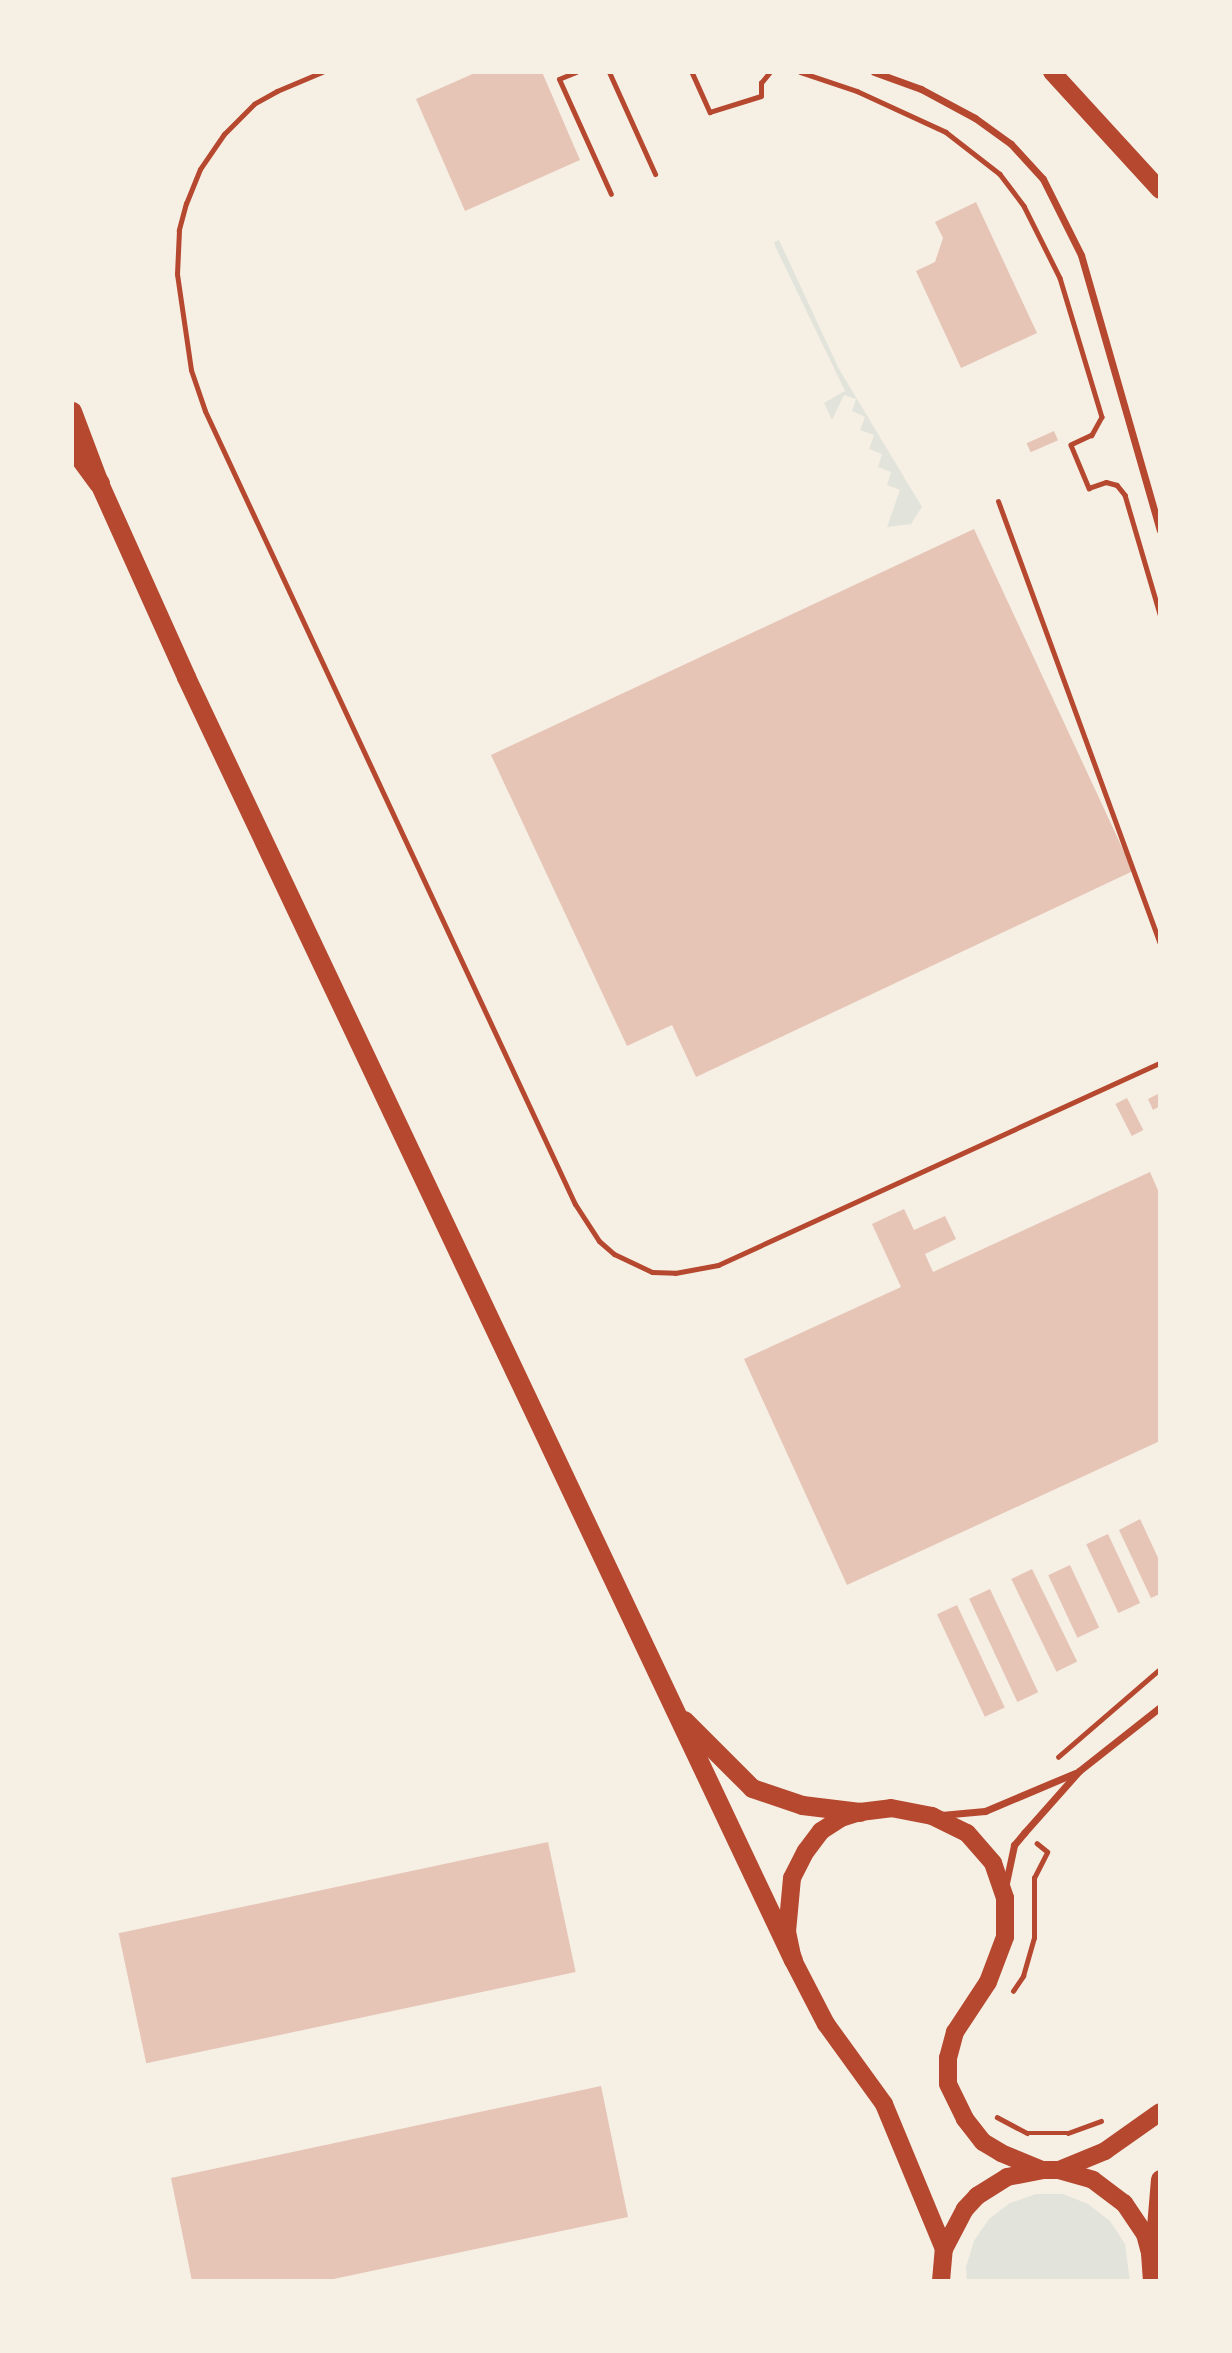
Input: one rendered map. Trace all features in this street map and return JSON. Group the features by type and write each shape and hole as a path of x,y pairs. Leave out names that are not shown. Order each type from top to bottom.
{"highway":[{"path":"72,411 99,483 186,677 793,1960"},
{"path":"72,446 99,483"},
{"path":"671,1707 752,1788 802,1805 860,1812"}],"main road":[{"path":"1052,72 1160,190"},
{"path":"944,2249 884,2104 825,2024 793,1960 787,1931 792,1878 806,1850 821,1831 841,1818 860,1812 891,1808 932,1816 967,1833 993,1863 1005,1898 1005,1937 988,1982 955,2032 948,2058 948,2084 965,2119 983,2142 1050,2170 1093,2180 1124,2203 1145,2234 1152,2276"},
{"path":"941,2281 944,2249 955,2223 977,2196 1007,2177 1050,2170 1105,2151 1160,2112"},
{"path":"1152,2276 1160,2179"}],"street":[{"path":"874,72 921,89 986,125 1011,144 1043,179 1080,255 1160,530"},
{"path":"1005,1898 1007,1867 1014,1845 1079,1771 1160,1707"},
{"path":"932,1816 985,1811 1079,1771"}],"lane":[{"path":"322,72 254,104 224,134 200,169 186,203 179,230 177,274 185,334 197,388 575,1204 599,1241 614,1254 652,1272 675,1273 718,1265 1160,1063"},
{"path":"576,72 559,79 611,194"},
{"path":"609,72 655,174"},
{"path":"998,501 1160,943"}],"path":[{"path":"692,72 710,112 761,96 761,83 770,72"},
{"path":"800,72 868,95 946,132 1000,174 1024,206 1060,278 1102,417 1092,435 1071,445 1089,488 1106,482 1117,485 1125,495 1160,614"},
{"path":"1054,1759 1160,1670"},
{"path":"1012,1993 1023,1976 1034,1938 1034,1878 1047,1852 1024,1833"},
{"path":"992,2110 998,2119 1027,2133 1068,2133 1108,2118"}],"shaded area":[{"path":"779,240 839,369 922,507 911,524 887,527 900,490 887,485 891,472 878,467 882,454 869,449 874,435 860,430 865,417 852,411 856,399 844,395 832,420 824,403 845,391 776,248 774,242"},
{"path":"1036,2194 1063,2194 1088,2204 1110,2221 1125,2244 1130,2281 967,2281 966,2267 974,2241 989,2219 1010,2203"}],"building":[{"path":"477,72 542,72 580,160 465,211 416,99"},
{"path":"976,202 1037,333 961,368 916,271 935,262 943,238 935,222"},
{"path":"1054,431 1058,440 1031,452 1027,443"},
{"path":"974,529 1133,871 696,1077 672,1025 627,1046 491,755"},
{"path":"1160,1093 1160,1106 1153,1110 1148,1099"},
{"path":"1127,1098 1143,1130 1132,1136 1115,1104"},
{"path":"1150,1172 1160,1195 1160,1441 847,1585 744,1359 901,1287 872,1224 904,1209 914,1230 945,1216 956,1239 925,1254 933,1272"},
{"path":"1140,1519 1160,1562 1160,1594 1151,1598 1119,1530"},
{"path":"1108,1534 1140,1603 1118,1613 1086,1544"},
{"path":"1070,1565 1099,1628 1077,1638 1048,1575"},
{"path":"1032,1569 1077,1662 1056,1672 1011,1579"},
{"path":"990,1589 1038,1692 1017,1702 969,1599"},
{"path":"957,1605 1005,1707 985,1717 937,1614"},
{"path":"548,1842 576,1972 146,2063 119,1933"},
{"path":"601,2086 628,2217 324,2281 192,2281 171,2178"}]}
